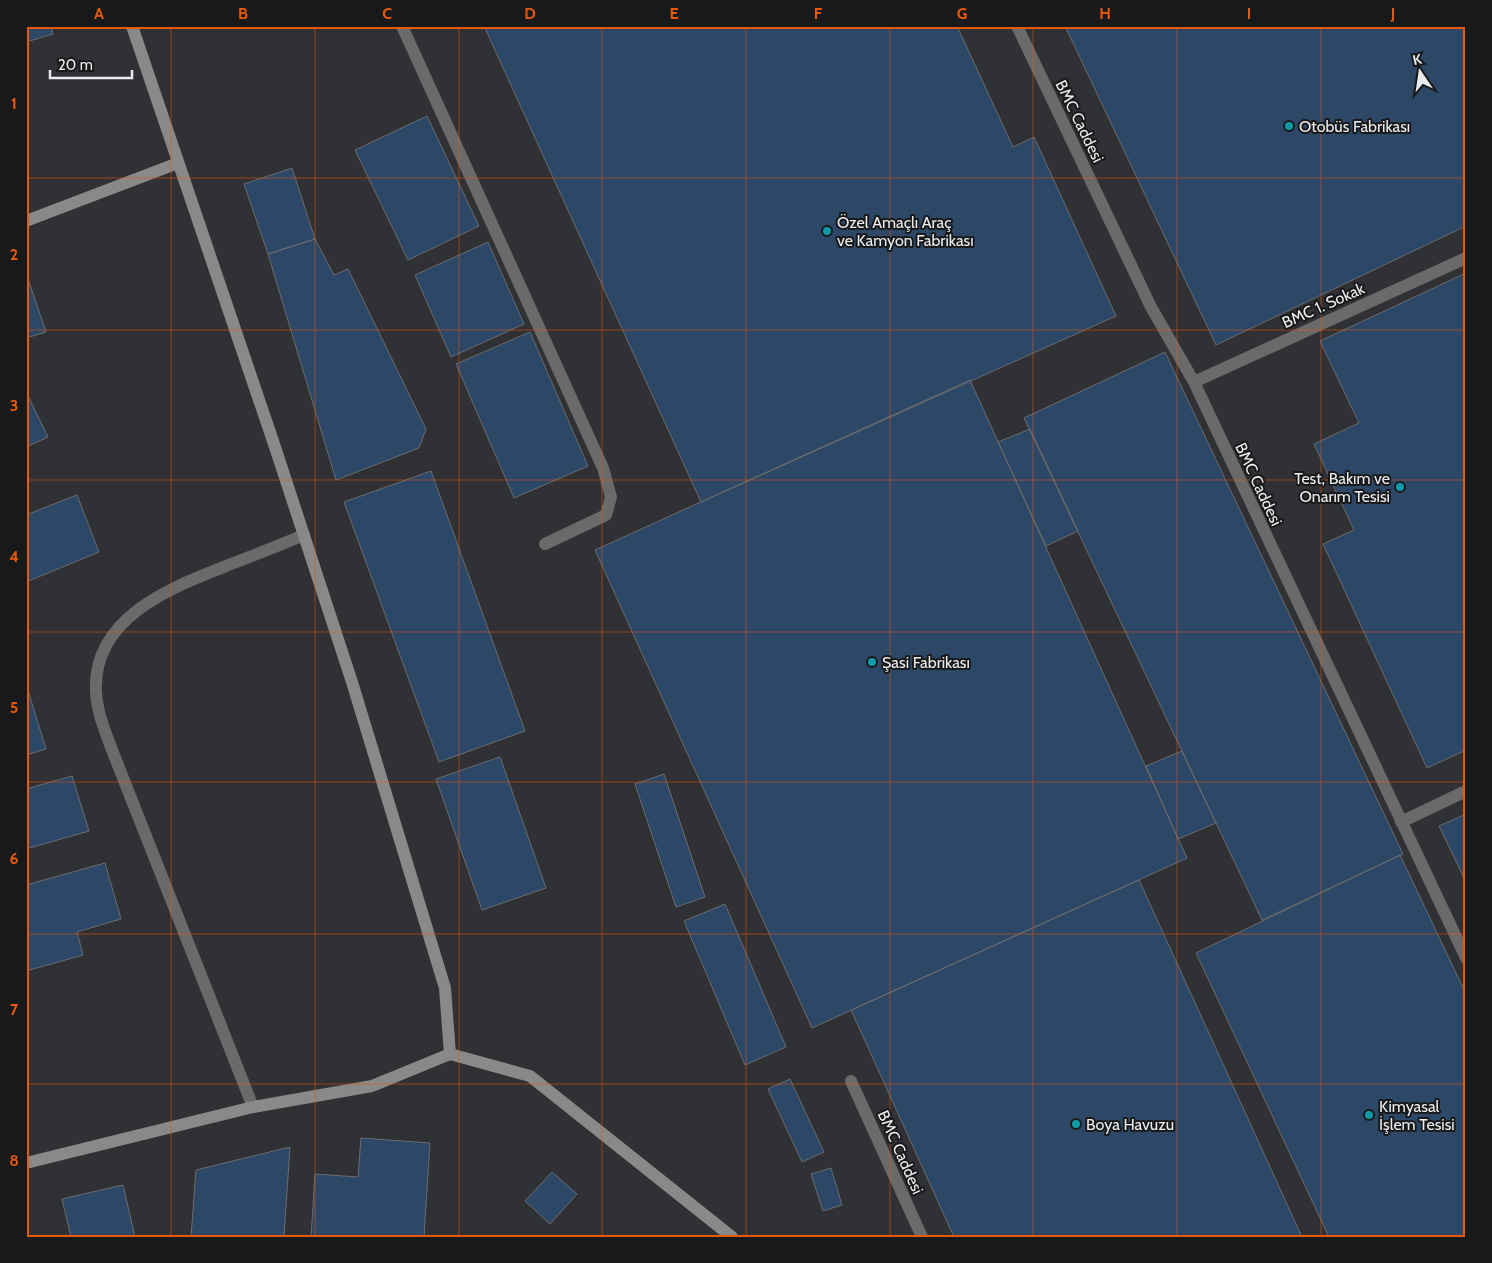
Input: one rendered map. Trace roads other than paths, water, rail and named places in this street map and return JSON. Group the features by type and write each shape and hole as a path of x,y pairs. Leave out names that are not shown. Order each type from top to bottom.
{"street":[{"path":"132,26 352,682 445,988 450,1054"},
{"path":"402,26 602,468 611,497 606,515 546,544"},
{"name":"BMC Caddesi","path":"1017,26 1152,307 1194,382 1466,958"},
{"path":"26,221 178,163"},
{"name":"BMC 1. Sokak","path":"1194,382 1466,258"},
{"path":"254,1107 112,750 98,709 96,690 103,653 113,636 142,606 180,583 304,535"},
{"path":"1401,822 1466,791"},
{"path":"26,1163 254,1107 372,1086 450,1054 530,1076 732,1237"},
{"name":"BMC Caddesi","path":"851,1081 922,1237"}],"place":[{"name":"Otobüs Fabrikası","path":"1289,126"},
{"name":"Özel Amaçlı Araç ve Kamyon Fabrikası","path":"827,231"},
{"name":"Test, Bakım ve Onarım Tesisi","path":"1400,487"},
{"name":"Şasi Fabrikası","path":"872,662"},
{"name":"Kimyasal İşlem Tesisi","path":"1369,1115"},
{"name":"Boya Havuzu","path":"1076,1124"}]}
